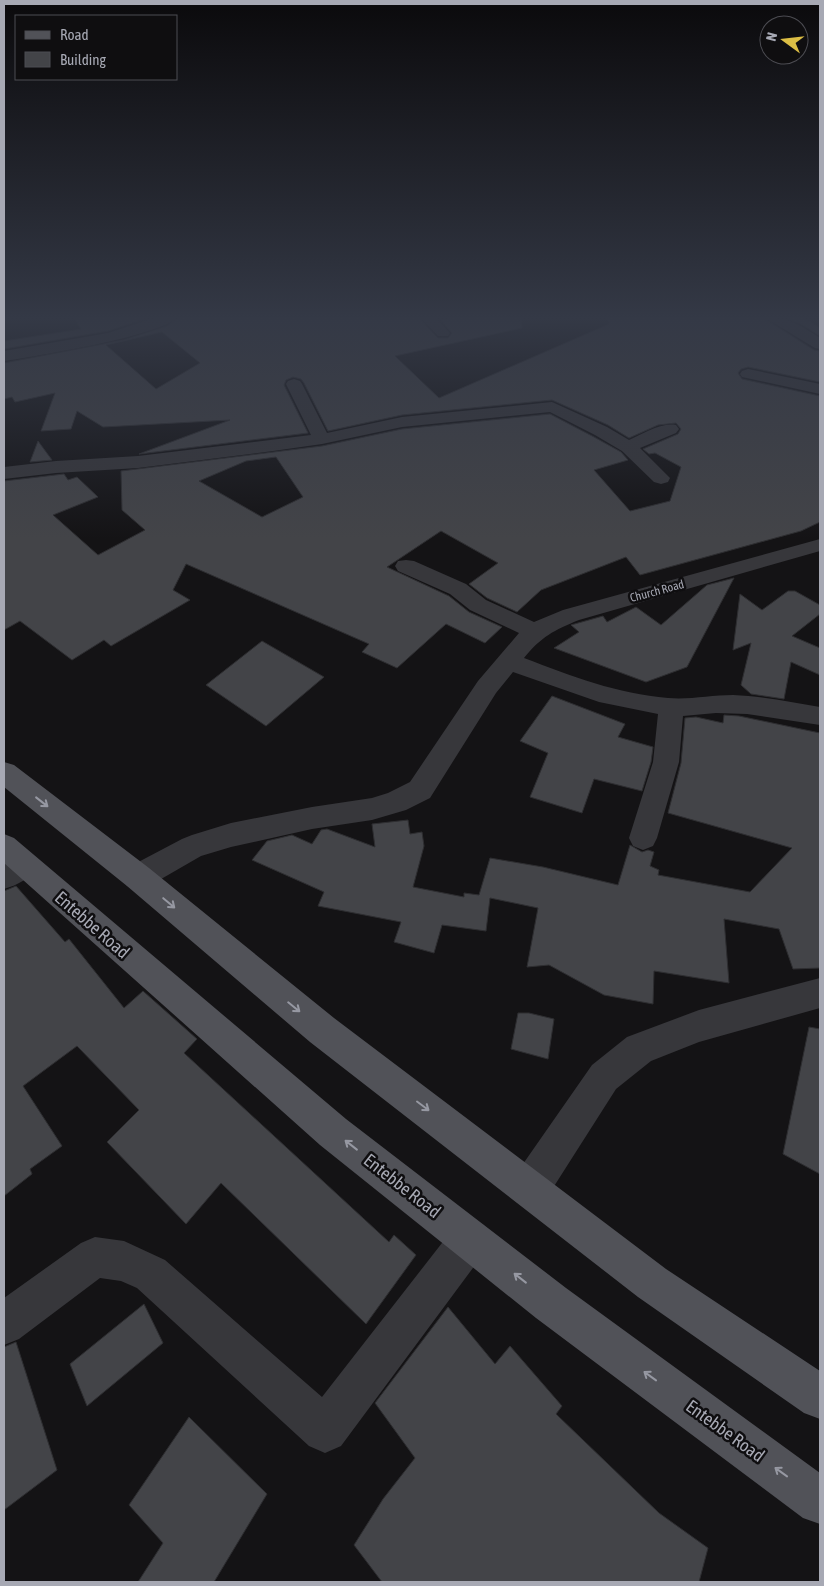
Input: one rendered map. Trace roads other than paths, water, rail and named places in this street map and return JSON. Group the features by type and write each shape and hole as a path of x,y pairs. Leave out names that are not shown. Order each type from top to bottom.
{"main road":[{"path":"4,772 138,877 322,1030 652,1283 820,1397"},
{"name":"Entebbe Road","path":"10,863 333,1132 551,1302 820,1501"}],"street":[{"path":"298,391 322,439"},
{"path":"4,473 56,467 138,462 322,439 402,422 552,407 628,447 662,478"},
{"path":"628,447 670,429"},
{"name":"Church Road","path":"138,877 192,847 231,835 312,818 372,809 396,802 420,790 487,687 529,638 546,625 571,615 820,545"},
{"path":"406,566 458,589 478,604 536,632"},
{"path":"508,661 543,675 616,697 670,707 723,704 751,705 820,716"},
{"path":"643,838 666,762 670,707"},
{"path":"530,1188 604,1077 639,1049 699,1026 820,993"},
{"path":"4,1324 95,1257 124,1261 151,1274 325,1430 470,1239"}]}
